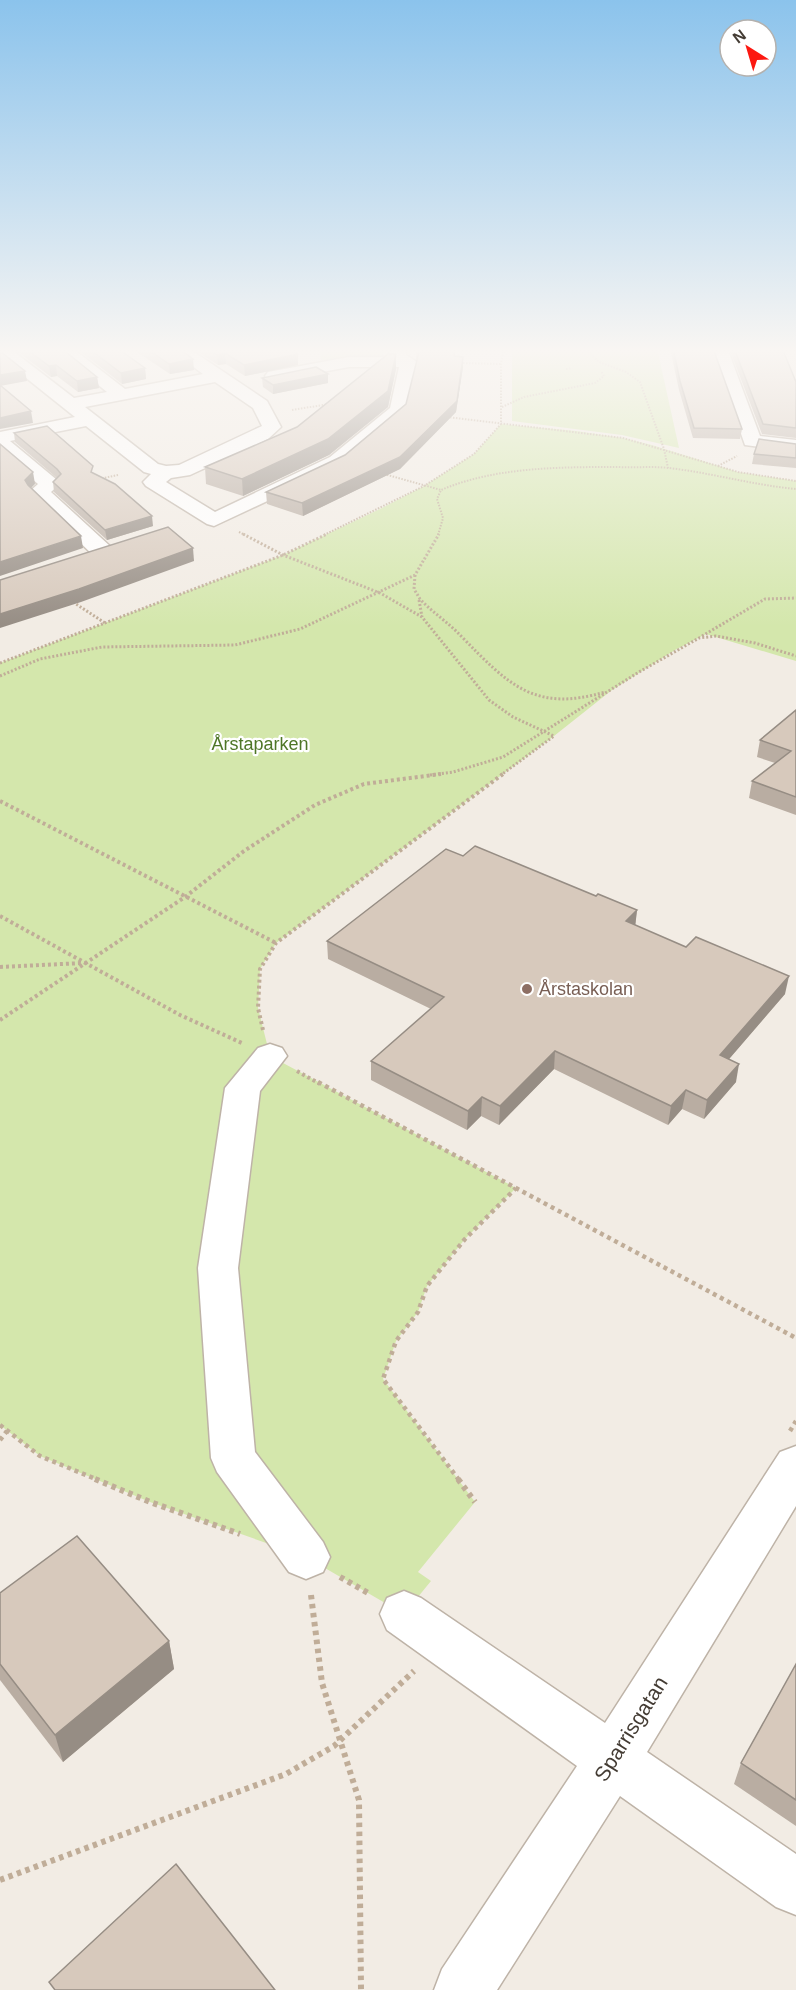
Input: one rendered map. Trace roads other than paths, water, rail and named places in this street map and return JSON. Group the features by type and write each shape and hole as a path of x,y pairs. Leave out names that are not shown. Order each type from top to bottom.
{"street":[{"path":"119,441 151,468 166,472 183,471 248,441"},
{"path":"123,445 145,441"},
{"path":"166,472 153,482 214,520 337,461 361,441"},
{"path":"752,441 796,446"},
{"path":"0,442 50,484 39,492 103,552"},
{"path":"270,1056 243,1088 218,1268 233,1458 306,1557"},
{"name":"Sparrisgatan","path":"463,1990 796,1466"},
{"path":"421,1626 613,1757 796,1887"}],"place":[{"name":"Årstaskolan","path":"527,989"}],"park label":[{"name":"Årstaparken","path":"260,744"}]}
